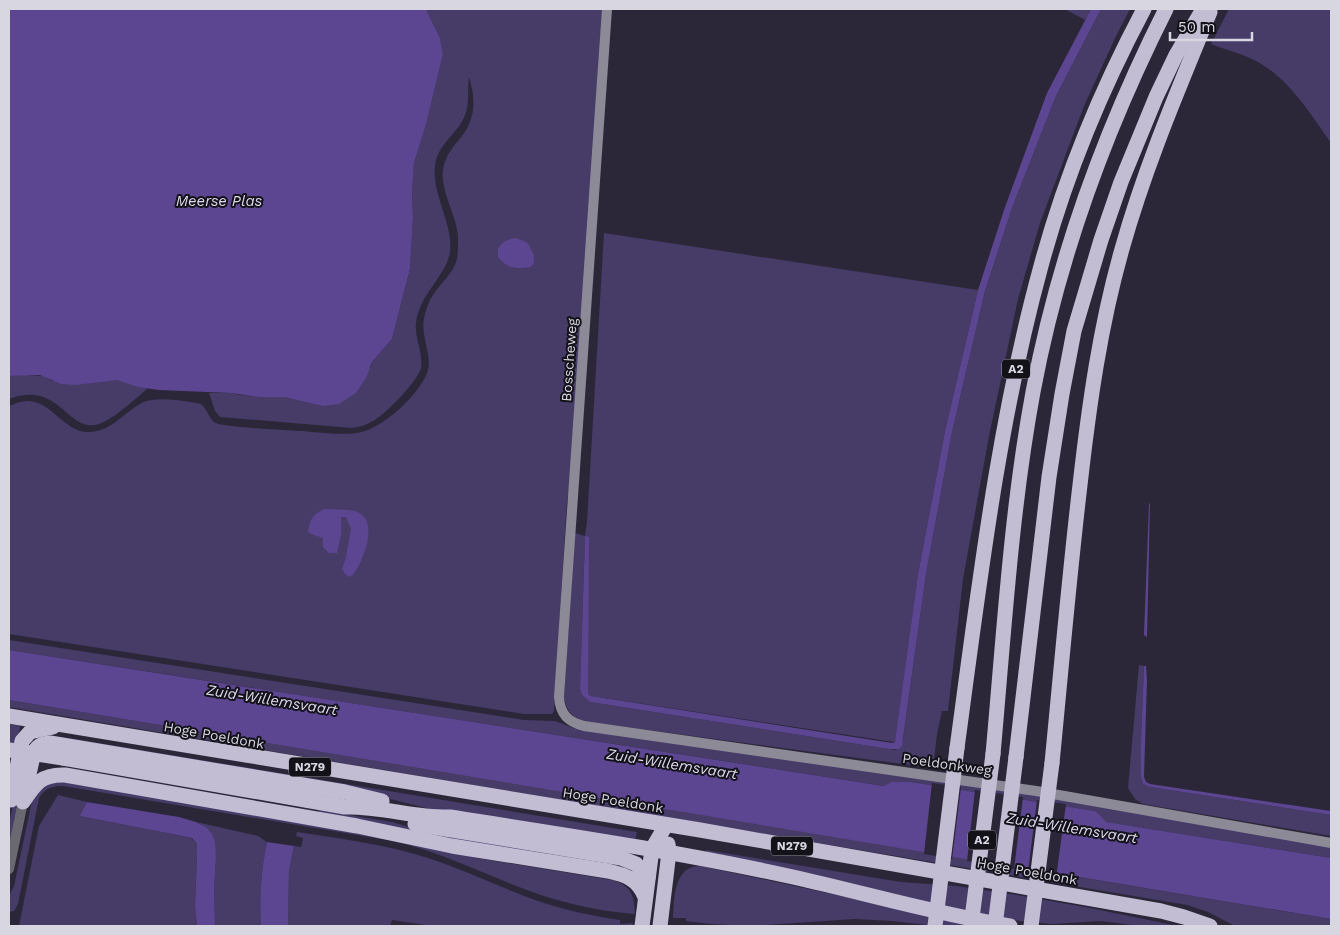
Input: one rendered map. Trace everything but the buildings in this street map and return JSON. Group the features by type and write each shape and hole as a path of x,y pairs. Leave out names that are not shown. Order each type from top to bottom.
{"highway":[{"name":"A2","path":"935,926 982,564 1009,402 1026,324 1052,230 1073,169 1094,116 1144,9"},
{"name":"A2","path":"971,926 993,754 1011,556 1033,392 1061,270 1090,181 1116,116 1166,9"},
{"name":"A2","path":"995,926 1049,476 1074,331 1101,240 1121,182 1156,97 1176,55 1203,9"},
{"path":"1031,926 1052,763 1073,543 1087,421 1108,305 1121,249 1157,141 1212,9"},
{"name":"Hoge Poeldonk","path":"9,716 666,825 1161,912 1184,917 1210,926"},
{"name":"N279","path":"14,804 21,748 25,736 35,730 62,725"},
{"name":"N279","path":"14,804 34,752 42,744 50,743 345,792 450,817 669,852 792,877 955,917 1010,926"},
{"name":"N279","path":"9,750 345,807 427,827 621,858 636,864 648,878"},
{"path":"14,804 42,779 65,775 357,826 452,846 617,873 633,878 646,897"},
{"name":"N279","path":"345,807 362,807 431,818 450,817"},
{"path":"642,926 652,849 666,825"},
{"path":"660,926 669,852 666,825"}],"street":[{"name":"Bosscheweg","path":"562,713 559,697 607,9"},
{"name":"Poeldonkweg","path":"562,713 568,720 584,726 1036,791 1331,843"},
{"path":"9,869 14,804"}],"shaded area":[{"path":"426,9 603,9 567,500 554,711 552,714 524,714 9,634 9,406 25,401 36,402 71,427 87,432 104,429 144,402 157,399 172,400 201,404 212,420 220,424 346,434 357,433 377,425 399,409 417,390 428,370 429,363 424,336 426,311 433,295 452,270 457,259 458,232 444,188 443,170 448,154 465,132 473,112 473,98 469,77 465,115 458,128 440,151 435,166 436,188 448,230 450,252 445,267 423,301 418,313 416,327 421,368 414,381 393,405 379,417 365,425 352,428 220,417 215,411 209,393 284,397 322,406 371,367 372,362 392,339 410,269 414,163 426,125 443,54 440,38"},
{"path":"1065,9 1091,9 1085,20"},
{"path":"1101,9 1130,9 1084,106 1040,223 1018,299 989,436 963,579 948,711 942,711 933,768 588,722 575,717 569,711 564,697 575,533 585,536 587,522 604,233 978,290 945,431 918,574 896,740 894,742 591,696 588,694 585,537 580,689 582,695 590,702 895,750 903,740 926,574 952,432 985,291 1012,208 1056,96"},
{"path":"1229,9 1331,9 1331,143 1308,110 1280,78 1258,62 1211,44"},
{"path":"9,376 44,376 52,381 117,380 148,388 123,410 108,420 95,425 85,425 50,400 39,396 26,395 9,399"},
{"path":"9,640 524,720 555,721 576,729 589,731 1029,794 1331,846 1331,858 1105,822 1095,811 911,782 891,782 885,786 9,650"},
{"path":"1139,665 1144,666 1141,739 1141,777 1143,784 1150,787 1331,815 1331,836 1143,804 1135,799 1128,788"},
{"path":"9,700 1331,919 1331,926 1235,926 1208,912 1187,905 9,707"},
{"path":"9,724 20,726 18,743 9,742"},
{"path":"62,737 637,832 635,841 430,809 351,789 62,741"},
{"path":"21,764 27,765 9,855 9,824"},
{"path":"68,781 447,850 477,858 612,880 624,885 631,892 635,914 585,907 550,898 466,865 393,841 63,786 49,788 39,798 18,904 14,911 9,912 9,896 14,886 33,796 46,783"},
{"path":"58,795 87,802 81,816 191,838 197,844 195,906 197,926 19,926 39,826"},
{"path":"319,810 392,822 419,830 596,860 596,864 418,835 318,814"},
{"path":"196,822 258,836 267,842 261,884 261,926 215,926 214,889 216,859 206,827"},
{"path":"297,832 363,842 412,853 548,904 599,917 620,920 620,924 633,923 632,926 432,926 392,920 390,926 288,926 289,871 294,846 301,847 303,838 296,836"},
{"path":"706,850 901,882 956,886 1017,895 1178,926 1140,926 1101,921 1052,924 1020,921 958,910 706,854"},
{"path":"701,866 981,926 936,926 855,919 752,926 710,924 686,921 686,918 673,918 677,884 685,871 692,867"}],"water":[{"name":"Meerse Plas","path":"9,9 426,9 440,38 443,54 426,125 414,163 410,269 392,339 372,362 367,376 356,393 339,404 322,406 284,397 159,390 138,387 117,380 76,385 61,384 40,375 9,376"},
{"path":"1091,9 1101,9 1056,96 1012,208 985,291 952,432 926,574 902,746 899,749 889,749 590,702 582,695 580,689 585,536 589,537 588,694 591,696 895,742 918,574 945,431 978,290 1005,207 1047,93"},
{"path":"515,238 526,242 530,247 534,262 530,267 511,267 503,263 498,257 498,248 505,241"},
{"path":"1150,503 1147,637 1144,635"},
{"path":"326,509 357,512 366,520 368,527 367,544 357,569 349,577 342,569 351,529 346,517 341,517 341,535 337,553 329,553 323,547 323,538 308,532 313,517 318,512"},
{"name":"Zuid-Willemsvaart","path":"9,650 884,786 891,782 911,782 1095,811 1106,822 1331,858 1331,919 1067,875 1058,876 1020,868 9,700"},
{"path":"1144,666 1146,666 1147,680 1144,777 1146,782 1331,811 1331,815 1150,787 1143,784 1141,777 1141,739"},
{"path":"87,802 179,817 206,827 212,834 215,842 215,926 197,926 195,906 197,844 192,838 80,816"},
{"path":"267,842 294,846 289,871 288,926 261,926 261,884"}],"pier":[{"path":"932,783 961,787 952,859 924,854"},
{"path":"975,790 1023,797 1014,869 967,861"},
{"path":"1037,800 1066,804 1056,878 1028,872"}]}
